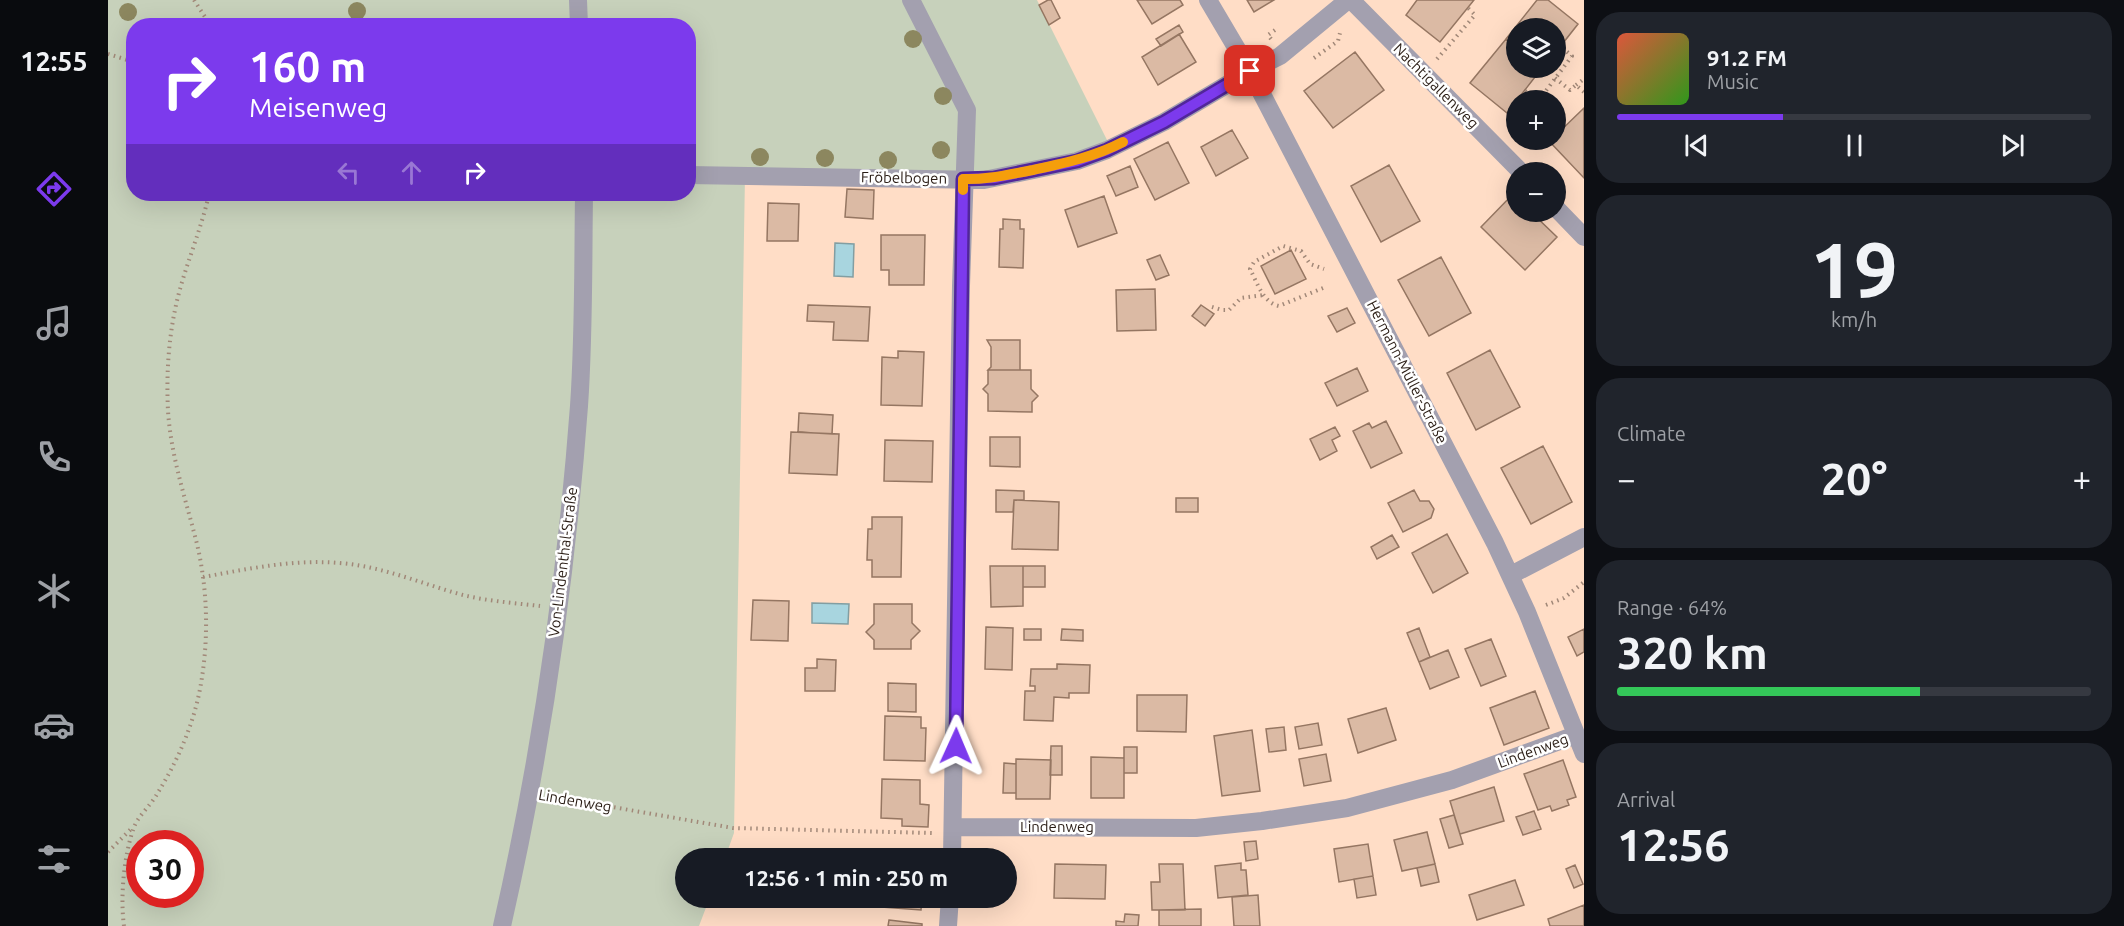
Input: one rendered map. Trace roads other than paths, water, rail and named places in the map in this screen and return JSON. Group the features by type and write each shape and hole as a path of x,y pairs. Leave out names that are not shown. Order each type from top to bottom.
{"street":[{"path":"578,0 579,18"},
{"name":"Fröbelbogen","path":"696,175 963,179 967,110 911,0"},
{"name":"Hermann-Müller-Straße","path":"1208,0 1250,71 1511,575 1584,754"},
{"path":"953,848 963,179 984,180 1004,176 1077,161 1107,150 1164,122 1280,56 1349,0"},
{"name":"Nachtigallenweg","path":"1349,0 1511,162"},
{"name":"Von-Lindenthal-Straße","path":"502,926 530,793 547,690 572,492 580,383 584,201"},
{"path":"1566,218 1584,237"},
{"path":"1511,575 1584,537"},
{"name":"Lindenweg","path":"954,827 1196,828 1262,821 1347,808 1452,780 1576,735"},
{"path":"948,926 949,908"}],"water":[{"path":"835,243 854,244 853,277 834,276"},
{"path":"812,603 849,604 848,624 812,623"}]}
